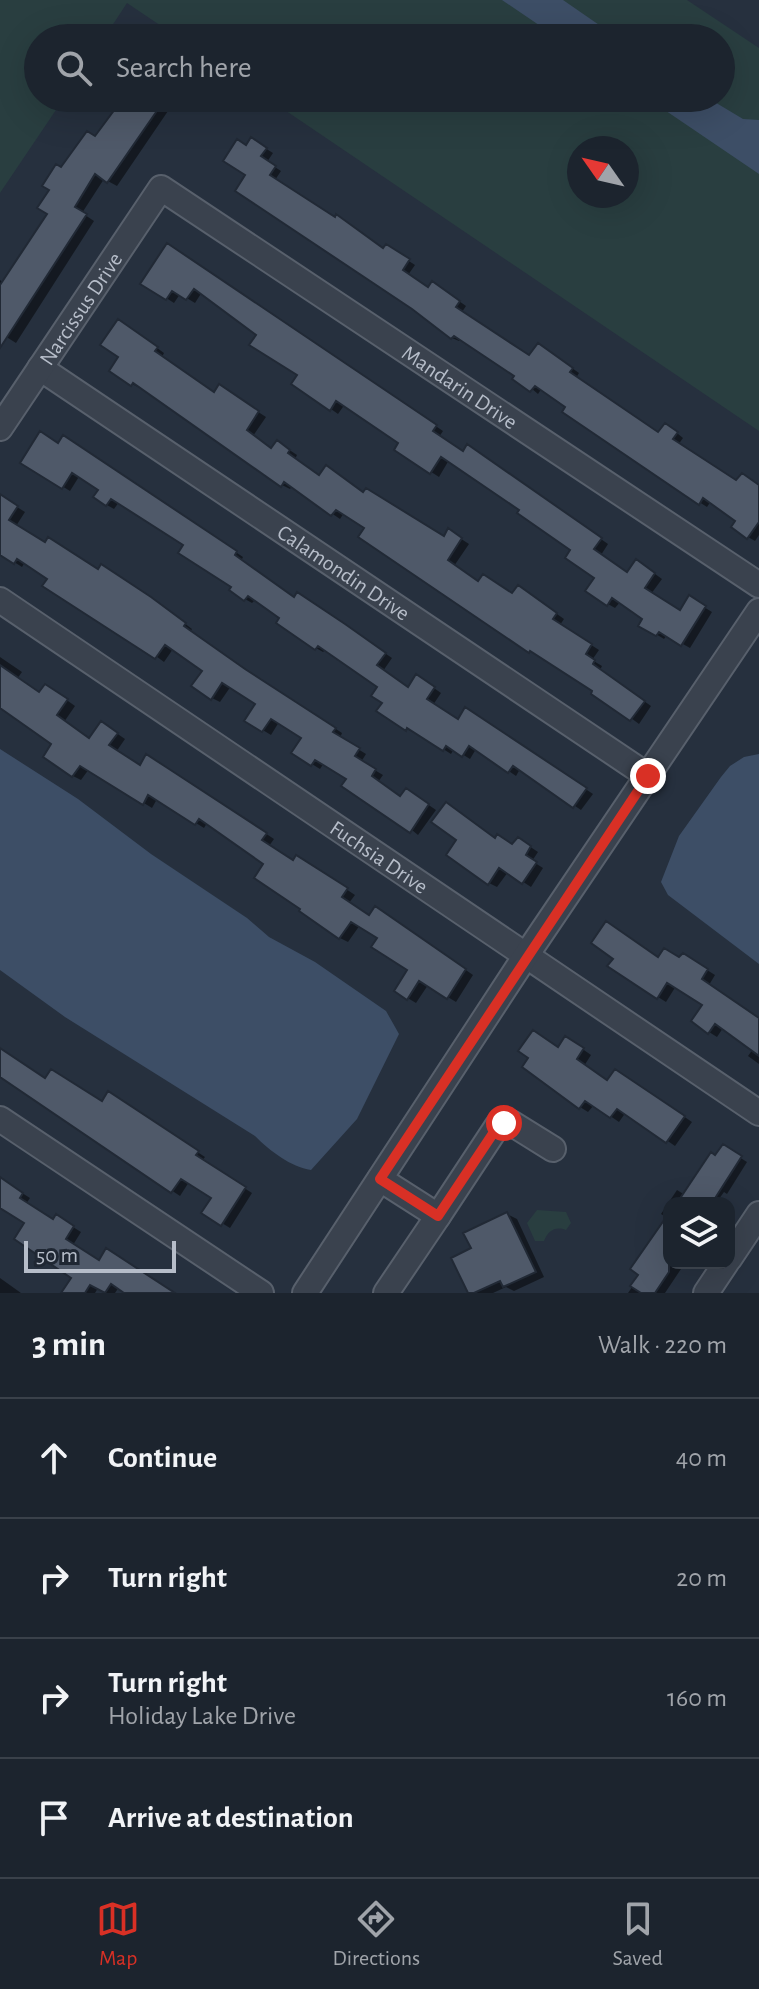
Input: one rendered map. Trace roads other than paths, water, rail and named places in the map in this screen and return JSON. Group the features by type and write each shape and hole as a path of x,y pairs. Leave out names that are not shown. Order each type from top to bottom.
{"street":[{"name":"Narcissus Drive","path":"0,428 161,188"},
{"name":"Mandarin Drive","path":"161,188 759,585"},
{"name":"Calamondin Drive","path":"40,368 648,776"},
{"name":"Fuchsia Drive","path":"0,600 759,1113"},
{"path":"305,1293 525,957 759,611"},
{"path":"0,1119 261,1293"},
{"path":"386,1293 498,1125 511,1123 553,1149"},
{"path":"380,1179 438,1216"},
{"path":"735,1250 759,1214"},
{"path":"706,1293 722,1269"}],"water":[{"path":"502,0 563,0 598,24 537,24"},
{"path":"668,112 731,112 743,119 759,120 759,174"},
{"path":"0,749 78,799 151,854 247,918 269,937 315,962 386,1011 399,1034 357,1119 311,1170 281,1158 255,1136 65,1017 0,970"},
{"path":"759,754 759,964 668,895 661,882 679,836 721,777 744,757"}]}
